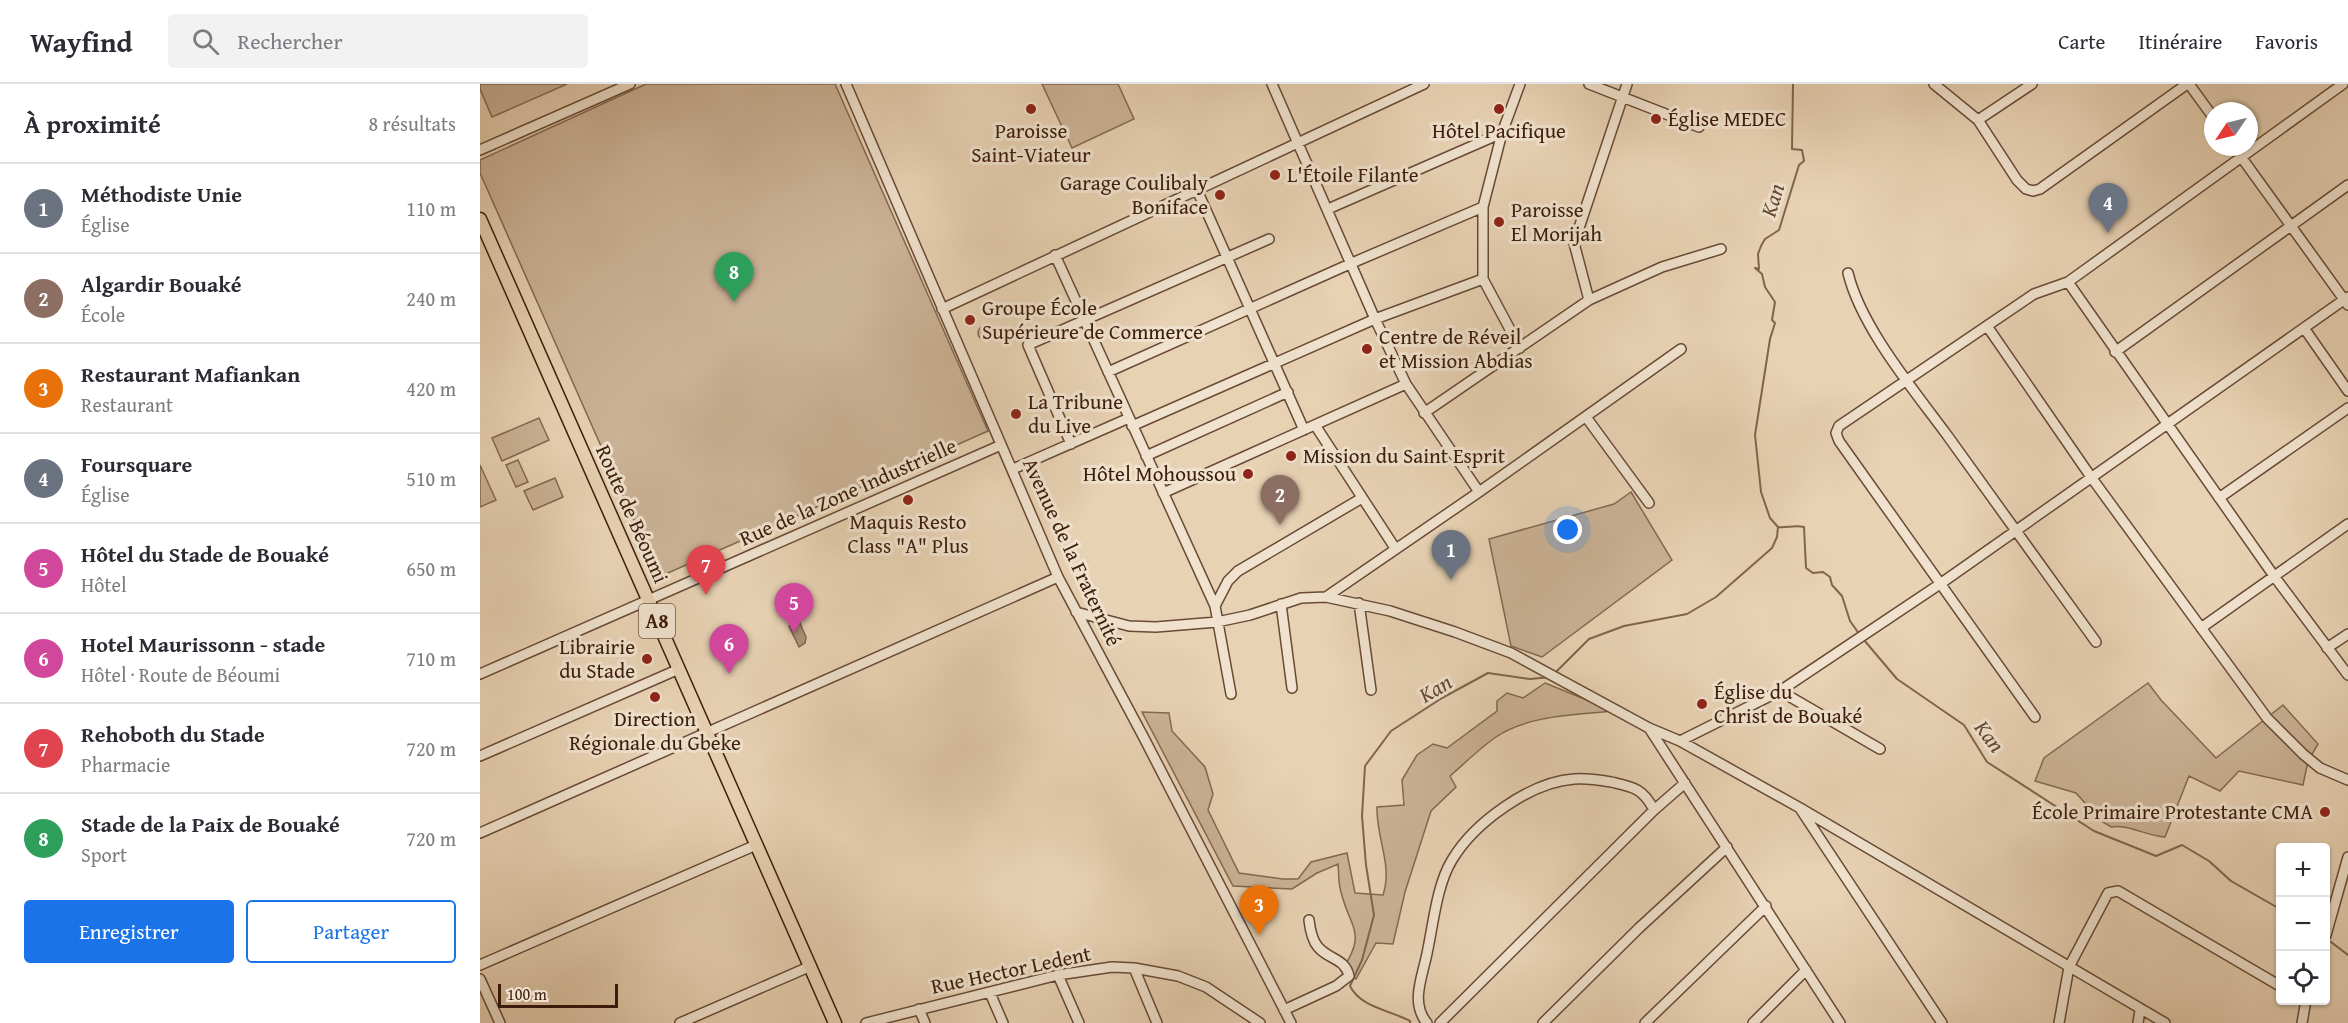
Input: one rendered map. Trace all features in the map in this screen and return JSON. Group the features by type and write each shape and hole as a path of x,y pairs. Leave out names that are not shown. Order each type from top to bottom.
{"main road":[{"name":"Route de Béoumi","path":"480,219 835,1023"}],"street":[{"path":"480,150 630,84"},
{"name":"Avenue de la Fraternité","path":"846,84 1058,577 1291,1023"},
{"path":"1272,84 1406,384 1479,492"},
{"path":"942,309 1424,84"},
{"path":"1520,84 1502,133 1484,207 1483,279 1520,348"},
{"path":"1589,84 1700,127"},
{"path":"1589,300 1574,243 1627,84"},
{"path":"1934,84 1978,120 2017,180 2026,189 2033,191 2040,189 2188,84 2204,105"},
{"path":"1978,120 2032,84"},
{"path":"2036,717 1839,441 1836,433 1839,426 2034,294 2068,282 2343,84"},
{"path":"1328,209 1502,133"},
{"path":"1680,741 1780,691 1940,584 2304,328 2347,301 2241,157"},
{"path":"2115,352 2348,186"},
{"path":"1197,190 1304,430"},
{"path":"1108,372 1484,207"},
{"path":"1071,444 1028,345 1269,239"},
{"path":"1424,413 1589,300 1662,267 1721,249"},
{"path":"1055,255 1215,606 1216,622 1231,694"},
{"path":"1848,273 1853,293 1864,315 1906,379 2096,642"},
{"path":"1013,470 1375,319 1483,279"},
{"path":"2068,282 2274,576 2348,675"},
{"path":"1987,326 2091,477 2267,718 2320,768 2348,780"},
{"path":"2304,328 2348,391"},
{"path":"1326,597 1681,349"},
{"path":"1163,493 1406,384"},
{"path":"1146,456 1288,392"},
{"path":"2219,498 2348,408"},
{"path":"1586,417 1649,503"},
{"path":"1315,425 1395,548"},
{"name":"Rue de la Zone Industrielle","path":"480,674 1001,444"},
{"path":"1215,606 1228,581 1238,571 1362,498"},
{"path":"2201,628 2348,524"},
{"path":"480,833 1058,577"},
{"path":"1076,612 1129,626 1156,627 1216,622 1250,615 1301,598 1326,597 1359,603 1455,632 1511,653 1649,728 1680,741 1800,808 2165,1023"},
{"path":"1359,603 1371,690"},
{"path":"1281,604 1292,688"},
{"path":"2327,648 2348,633"},
{"path":"480,756 679,669"},
{"path":"1780,691 1880,749"},
{"path":"1649,728 1840,1023"},
{"path":"1427,1023 1417,1003 1442,883 1450,862 1477,830 1496,813 1527,793 1553,783 1575,779 1602,780 1635,787 1648,798 1654,810"},
{"path":"1440,1023 1654,810 1685,783"},
{"path":"1800,808 1942,1023"},
{"path":"480,965 756,844"},
{"path":"1543,1023 1640,928 1728,847"},
{"path":"2330,918 2348,857"},
{"path":"2059,1023 2069,967 2108,892 2112,891 2118,891 2276,984"},
{"path":"1645,1023 1766,906"},
{"path":"1284,1010 1336,986 1349,976 1347,968 1339,960 1318,948 1311,933 1309,920"},
{"path":"680,1023 811,966"},
{"path":"1134,968 1157,1023"},
{"name":"Rue Hector Ledent","path":"866,1023 1058,975 1092,969 1134,968 1178,976 1206,987 1260,1023"},
{"path":"1753,1023 1806,970"},
{"path":"1058,975 1079,1023"},
{"path":"480,979 500,1023"},
{"path":"990,993 1003,1023"},
{"path":"2302,1023 2306,1005"},
{"path":"919,1009 925,1023"},
{"path":"2138,1023 2140,1010"}],"shaded area":[{"path":"480,84 567,84 492,117"},
{"path":"646,84 835,84 988,431 659,577 480,173 480,160"},
{"path":"1042,84 1118,84 1134,119 1072,148"},
{"path":"982,326 988,326 992,333 988,340 982,340 978,336 978,330"},
{"path":"539,418 549,440 502,461 492,438"},
{"path":"518,460 528,482 516,487 506,465"},
{"path":"480,465 496,500 480,507"},
{"path":"555,478 563,497 533,510 524,491"},
{"path":"1631,492 1672,560 1542,657 1511,646 1489,539 1614,504"},
{"path":"799,621 806,637 805,643 799,647 789,626"},
{"path":"1545,683 1614,711 1553,717 1523,724 1496,737 1450,776 1456,787 1431,811 1405,892 1393,944 1376,943 1356,979 1341,971 1354,948 1355,939 1340,889 1338,864 1317,873 1292,889 1233,886 1142,712 1169,713 1172,731 1205,767 1213,794 1208,810 1239,873 1298,879 1311,862 1347,853 1355,893 1383,895 1386,873 1377,807 1404,805 1402,780 1417,755 1433,744 1447,748 1497,711 1497,701 1507,693 1523,698"},
{"path":"2148,683 2216,758 2283,705 2318,744 2308,761 2303,785 2239,771 2220,791 2189,776 2165,837 2124,827 2111,827 2101,821 2076,793 2035,781 2044,758"}],"waterway":[{"name":"Kan","path":"1793,84 1792,149 1802,150 1804,161 1799,165 1779,230 1765,239 1758,254 1759,269 1755,268 1762,274 1765,287 1775,302 1772,320 1775,323 1770,339 1755,435 1761,492 1770,518 1778,527 1804,527 1806,568 1813,573 1823,572 1830,577 1832,585 1842,596 1850,621 1860,635"},
{"name":"Kan","path":"1555,673 1589,639 1624,626 1687,614 1716,597 1772,548 1778,527"},
{"name":"Kan","path":"1864,640 1897,679 1964,725 1987,762 2094,831 2156,856 2182,845 2209,861 2231,881 2276,907"},
{"name":"Kan","path":"1410,1023 1402,1017 1369,1004 1361,999 1350,986 1362,960 1374,915 1366,865 1362,816 1365,766 1391,731 1442,698 1488,673 1530,679 1551,677"},
{"path":"2331,942 2348,955"}],"place":[{"name":"Paroisse Saint-Viateur","path":"1031,109"},
{"name":"Hôtel Pacifique","path":"1499,109"},
{"name":"Église MEDEC","path":"1656,119"},
{"name":"L'Étoile Filante","path":"1275,175"},
{"name":"Garage Coulibaly Boniface","path":"1220,195"},
{"name":"Paroisse El Morijah","path":"1499,222"},
{"name":"Foursquare","path":"2108,233"},
{"name":"Stade de la Paix de Bouaké","path":"734,302"},
{"name":"Groupe École Supérieure de Commerce","path":"970,320"},
{"name":"Centre de Réveil et Mission Abdias","path":"1367,349"},
{"name":"La Tribune du Live","path":"1016,414"},
{"name":"Mission du Saint Esprit","path":"1291,456"},
{"name":"Hôtel Mohoussou","path":"1248,474"},
{"name":"Maquis Resto Class \"A\" Plus","path":"908,500"},
{"name":"Algardir Bouaké","path":"1280,525"},
{"name":"Méthodiste Unie","path":"1451,580"},
{"name":"Rehoboth du Stade","path":"706,595"},
{"name":"Hôtel du Stade de Bouaké","path":"794,633"},
{"name":"Librairie du Stade","path":"647,659"},
{"name":"Hotel Maurissonn - stade","path":"729,674"},
{"name":"Direction Régionale du Gbeke","path":"655,697"},
{"name":"Église du Christ de Bouaké","path":"1702,704"},
{"name":"École Primaire Protestante CMA","path":"2325,812"},
{"name":"Restaurant Mafiankan","path":"1259,935"}]}
